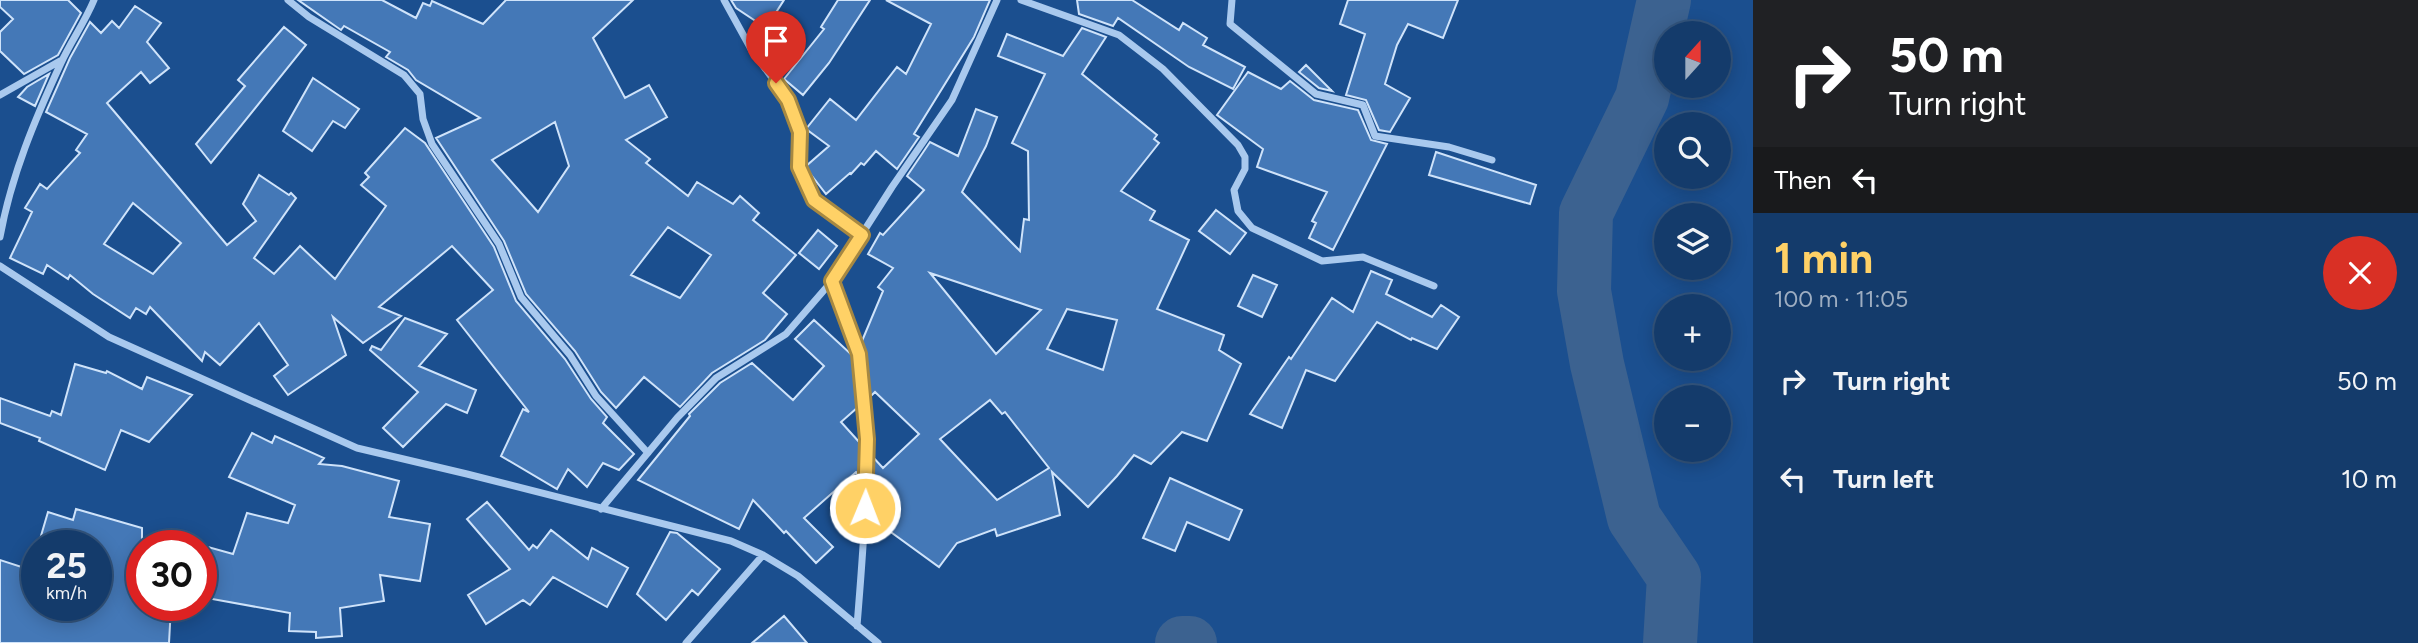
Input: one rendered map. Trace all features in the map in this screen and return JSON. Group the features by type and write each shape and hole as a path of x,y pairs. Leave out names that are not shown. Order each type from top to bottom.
{"street":[{"path":"0,237 22,153 62,60 94,0"},
{"path":"288,0 309,17 404,75 420,94 423,119 432,144 499,244 521,297 570,355 596,396 648,453"},
{"path":"724,0 751,48 788,100 800,132 799,167 814,200 862,235"},
{"path":"601,509 677,418 716,378 786,334 832,281 952,100 997,0"},
{"path":"1021,0 1119,35 1163,69 1238,145 1245,157 1245,169 1234,190 1238,211 1252,228 1322,261 1363,257 1434,286"},
{"path":"1232,0 1230,24 1316,94 1363,104 1375,136 1449,147 1492,160"},
{"path":"0,94 62,60"},
{"path":"0,267 109,337 357,448 719,538 763,555 826,597 878,643"},
{"path":"832,281 859,354 867,439 857,626"},
{"path":"686,643 763,555"}],"building":[{"path":"0,0 68,0 81,13 58,55 24,74 0,51 0,32 13,19 0,7"},
{"path":"298,0 382,0 416,18 423,3 430,6 432,1 483,24 506,0 633,0 593,38 625,98 649,85 667,117 626,140 650,159 646,163 688,196 697,182 733,204 740,196 759,213 753,220 796,255 763,293 787,314 765,340 712,373 680,407 644,377 616,408 601,392 575,351 526,294 504,241 436,138 480,118 416,80 408,70 386,57 390,52 344,26 341,30","holes":["555,122 569,166 538,212 492,160","668,227 711,255 680,298 631,275"]},
{"path":"731,0 784,0 766,28 736,8"},
{"path":"838,0 870,0 829,63 803,95 784,79 824,29 821,27"},
{"path":"886,0 990,0 974,37 914,134 919,137 897,169 876,151 864,165 861,163 826,194 805,167 829,146 806,129 830,99 856,120 897,67 906,74 931,24"},
{"path":"1077,0 1132,0 1179,30 1183,23 1207,38 1203,45 1245,67 1233,89 1189,67 1118,18 1113,26 1079,14"},
{"path":"1348,0 1458,0 1443,38 1408,24 1397,45 1385,84 1410,98 1390,132 1379,130 1366,100 1346,95 1365,34 1340,24"},
{"path":"135,6 161,23 147,42 169,68 150,83 141,72 107,103 227,245 256,221 243,204 259,175 296,198 254,258 274,274 300,246 335,279 386,206 361,185 369,177 365,173 405,128 425,143 494,247 516,301 565,359 591,399 607,417 603,423 634,454 619,470 603,463 587,487 568,469 557,489 501,456 523,409 529,412 457,320 493,290 452,246 379,307 401,316 363,343 333,317 346,355 288,395 274,376 288,365 259,323 220,365 205,352 202,361 150,307 146,314 136,308 130,318 70,275 68,279 47,265 43,274 10,258 32,212 25,208 40,184 47,189 80,153 76,150 87,134 46,112 70,58 90,22 101,33 112,21 119,28","holes":["133,203 181,243 153,274 104,244"]},
{"path":"284,27 306,45 211,163 196,144 245,86 238,80"},
{"path":"1082,28 1106,37 1082,74 1157,135 1154,139 1159,143 1121,191 1155,211 1150,220 1189,240 1157,309 1224,335 1219,350 1241,364 1207,441 1182,432 1151,464 1134,455 1088,507 1052,472 1060,515 997,536 995,529 957,543 939,567 877,522 889,506 872,488 872,456 883,468 919,434 875,392 870,397 862,341 883,291 878,287 893,268 868,254 880,233 883,235 924,190 907,176 930,142 958,156 976,109 997,117 986,146 962,192 1020,251 1024,219 1029,220 1028,151 1012,143 1045,74 998,56 1007,34 1063,56","holes":["930,273 1041,310 996,354","1067,309 1117,320 1103,370 1047,349","990,400 1002,414 1005,412 1049,468 997,500 940,439"]},
{"path":"1306,65 1332,91 1319,88 1299,72"},
{"path":"1248,72 1281,89 1290,81 1314,100 1358,110 1371,140 1387,144 1333,250 1309,238 1316,223 1312,221 1327,192 1257,167 1263,149 1217,115"},
{"path":"49,74 35,106 18,97 27,87"},
{"path":"313,78 359,109 345,128 333,121 312,151 283,131"},
{"path":"1436,152 1536,185 1530,204 1429,175"},
{"path":"1216,210 1246,233 1230,254 1199,231"},
{"path":"818,230 837,246 819,269 799,253"},
{"path":"1371,271 1392,280 1386,294 1432,317 1441,305 1459,317 1437,349 1412,338 1411,340 1377,322 1335,381 1306,370 1282,428 1250,414 1332,298 1353,312"},
{"path":"1253,275 1277,285 1262,317 1238,306"},
{"path":"405,318 447,334 419,366 476,390 467,413 446,404 403,447 383,428 418,392 370,350 372,346 381,350"},
{"path":"814,320 853,356 858,407 841,422 860,443 860,476 856,472 804,518 833,547 816,563 753,500 739,529 638,480 689,414 720,383 752,363 793,400 824,366 795,339"},
{"path":"75,364 106,373 107,371 142,389 147,377 192,395 149,442 121,430 105,470 39,441 40,438 0,423 0,398 50,416 52,411 61,415"},
{"path":"252,433 272,443 275,436 324,458 319,464 342,466 399,481 389,517 430,524 420,581 380,575 384,601 340,608 342,636 316,638 316,632 289,631 290,613 217,600 217,550 233,554 247,513 288,523 295,505 229,477"},
{"path":"1170,478 1242,510 1229,540 1187,522 1175,551 1143,538"},
{"path":"487,502 529,550 533,545 537,548 551,530 588,559 592,548 628,568 607,607 553,577 530,605 523,600 486,624 468,595 510,569 467,519"},
{"path":"76,509 142,528 126,530 126,621 170,621 169,643 0,643 0,560 21,567 21,621 112,621 112,530 43,530 48,512 73,520"},
{"path":"670,532 677,533 720,569 698,595 692,590 666,620 637,594"},
{"path":"784,616 807,643 752,643"}],"waterway":[{"path":"1664,0 1642,98 1586,213 1584,291 1597,364 1634,518 1674,577 1670,643"},
{"path":"1182,643 1190,643"}],"route":[{"path":"776,83 788,100 800,132 799,167 814,200 862,235 832,281 859,354 867,439 865,508"}]}
